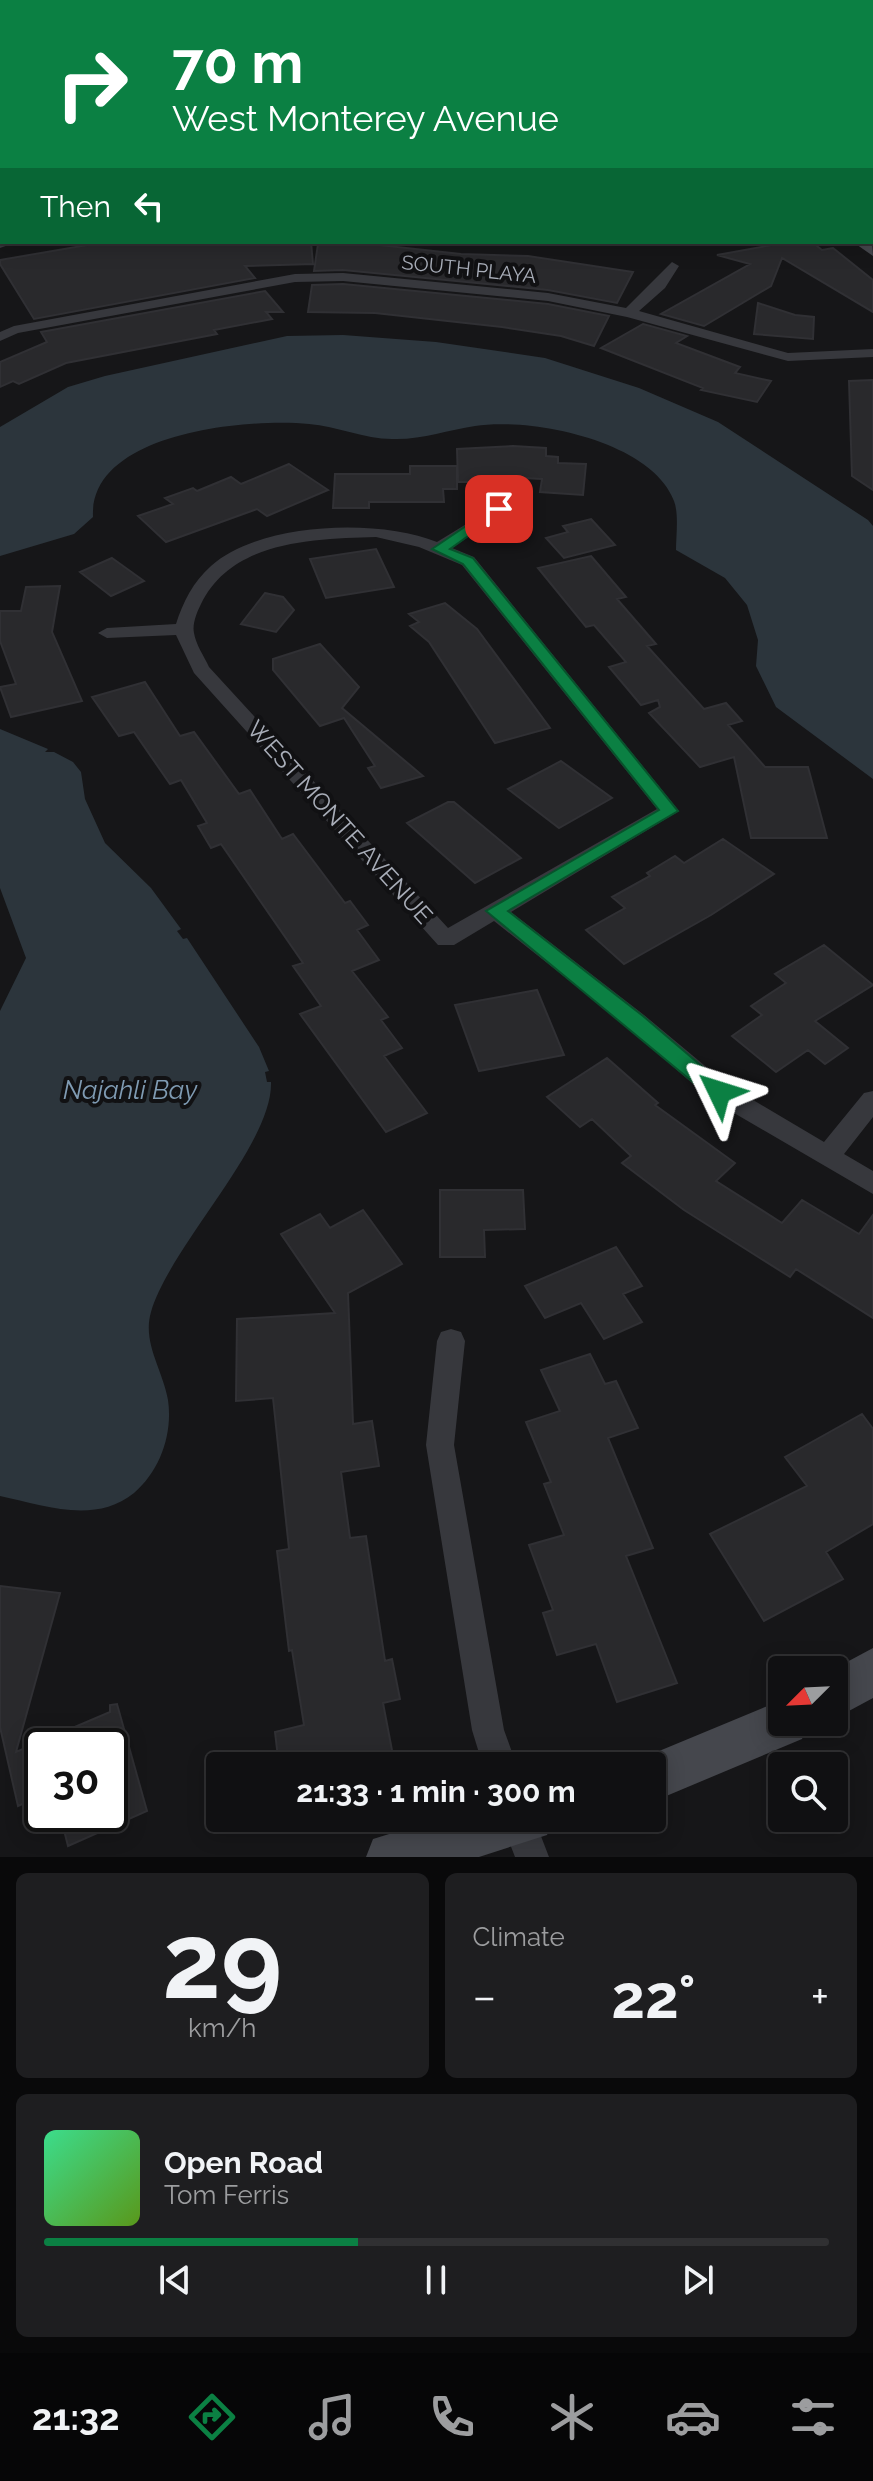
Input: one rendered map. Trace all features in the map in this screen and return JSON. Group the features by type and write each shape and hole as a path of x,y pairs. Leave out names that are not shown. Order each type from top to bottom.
{"street":[{"path":"629,313 660,285 672,266"},
{"name":"SOUTH PLAYA","path":"0,337 14,330 295,278 331,277 548,297 629,313 786,360 873,353"},
{"path":"0,320 14,330"},
{"path":"439,549 499,509"},
{"path":"107,633 184,629 192,603 206,577 239,556 283,540 328,533 376,532 439,549 468,561 669,811 495,911 636,1021 719,1092 873,1184"},
{"name":"WEST MONTE AVENUE","path":"184,629 201,669 446,939 495,911"},
{"path":"827,1157 873,1100"},
{"path":"451,1341 440,1445 488,1730 495,1752"},
{"path":"848,1687 873,1671"},
{"path":"666,1772 768,1729"},
{"path":"391,1857 511,1832"}],"water":[{"path":"343,335 436,342 545,358 639,388 718,422 868,520 873,526 873,779 776,707 756,666 758,640 747,605 725,578 676,550 676,506 661,480 642,463 616,449 557,430 499,424 403,439 371,437 309,424 282,423 213,428 177,436 144,449 116,466 99,488 93,517 74,534 0,556 0,427 68,387 105,376 287,336"},
{"name":"Najahli Bay","path":"0,729 48,749 45,752 54,752 73,762 81,772 85,799 105,843 151,888 181,929 177,931 183,939 187,938 259,1047 269,1071 265,1072 267,1082 271,1082 267,1107 256,1135 178,1257 151,1312 149,1335 169,1413 166,1439 158,1463 143,1484 119,1503 86,1510 68,1510 0,1496 0,1011 26,958 0,888"}],"building":[{"path":"93,244 311,244 313,264 245,266 255,278 34,319 0,260"},
{"path":"318,244 379,245 461,254 528,256 633,272 617,303 548,290 343,270 314,271"},
{"path":"777,244 814,244 822,250 833,248 873,280 873,312 782,258 771,286 704,326 661,314 750,264 717,255"},
{"path":"343,284 548,304 609,316 594,346 561,336 502,327 375,313 308,312 312,285"},
{"path":"265,291 283,312 266,312 272,319 214,330 217,334 66,363 19,384 13,381 0,387 0,362 47,342 41,332"},
{"path":"758,303 795,315 814,317 813,339 754,334"},
{"path":"643,324 687,336 676,343 740,367 735,373 771,381 757,402 701,390 703,388 601,348"},
{"path":"873,380 873,490 852,476 849,381"},
{"path":"546,448 546,456 558,457 558,463 586,464 583,495 540,492 542,479 485,476 486,482 458,482 457,449"},
{"path":"289,464 328,490 267,516 257,509 166,542 138,516 173,504 165,498 193,488 197,491 231,477 241,484"},
{"path":"410,466 457,466 457,489 443,489 444,502 369,502 369,508 333,508 335,474 410,474"},
{"path":"591,519 615,545 564,558 546,538 568,532 563,526"},
{"path":"376,549 394,587 326,598 310,559"},
{"path":"591,556 626,597 617,599 656,644 647,646 704,709 726,703 742,721 728,725 765,767 808,767 827,838 751,838 734,757 700,767 649,713 660,707 658,700 641,705 609,667 626,662 594,625 586,627 538,568"},
{"path":"112,558 144,581 111,596 80,572"},
{"path":"60,586 52,632 82,701 11,717 0,687 16,684 0,641 0,611 21,611 26,587"},
{"path":"265,593 283,597 294,610 276,632 241,624"},
{"path":"445,603 477,629 550,728 495,743 429,642 410,626 419,622 409,614"},
{"path":"320,644 359,687 342,708 423,776 381,788 368,768 375,766 344,718 320,726 273,670 273,659"},
{"path":"145,682 180,736 194,732 239,794 250,790 282,839 293,834 345,903 350,901 368,925 357,930 379,960 352,971 388,1017 381,1020 402,1048 384,1056 427,1113 386,1132 300,1014 321,1006 293,966 303,963 221,844 211,848 198,826 207,823 181,780 170,784 134,732 119,736 92,697"},
{"path":"561,761 612,798 559,828 508,789"},
{"path":"448,802 454,802 521,858 475,883 407,823"},
{"path":"723,839 774,874 711,915 624,964 586,930 625,908 612,897 650,876 647,873 675,856 684,863"},
{"path":"824,945 873,985 815,1021 848,1048 825,1064 808,1050 776,1072 732,1036 762,1015 751,1006 786,983 775,974"},
{"path":"537,990 564,1055 479,1071 455,1005"},
{"path":"607,1058 658,1103 655,1105 735,1163 716,1181 782,1223 802,1200 859,1234 873,1215 873,1318 796,1269 790,1277 684,1210 622,1163 631,1156 592,1119 580,1127 547,1097"},
{"path":"440,1190 523,1190 525,1229 484,1230 485,1257 440,1257"},
{"path":"363,1210 402,1264 348,1293 353,1424 372,1421 379,1466 341,1472 350,1538 366,1536 385,1661 392,1659 400,1699 383,1703 392,1752 277,1752 275,1732 304,1725 292,1650 289,1651 277,1551 289,1549 273,1398 236,1401 237,1319 335,1313 281,1234 320,1214 330,1228"},
{"path":"616,1247 642,1286 623,1294 642,1322 604,1339 581,1303 545,1318 525,1286"},
{"path":"590,1354 605,1384 616,1381 638,1428 608,1438 653,1548 626,1556 677,1683 617,1702 596,1644 557,1655 543,1613 553,1610 529,1545 564,1535 544,1484 551,1482 526,1422 560,1411 541,1370"},
{"path":"862,1414 873,1429 873,1524 826,1552 843,1579 764,1621 710,1534 807,1486 785,1457"},
{"path":"0,1586 60,1593 16,1752 24,1749 24,1803 18,1806 0,1727"},
{"path":"117,1704 124,1728 72,1728 110,1712 110,1705"},
{"path":"128,1743 147,1811 128,1819"},
{"path":"64,1832 100,1832 68,1846"}],"route":[{"path":"499,509 439,549 468,561 669,811 495,911 636,1021 719,1092"}]}
